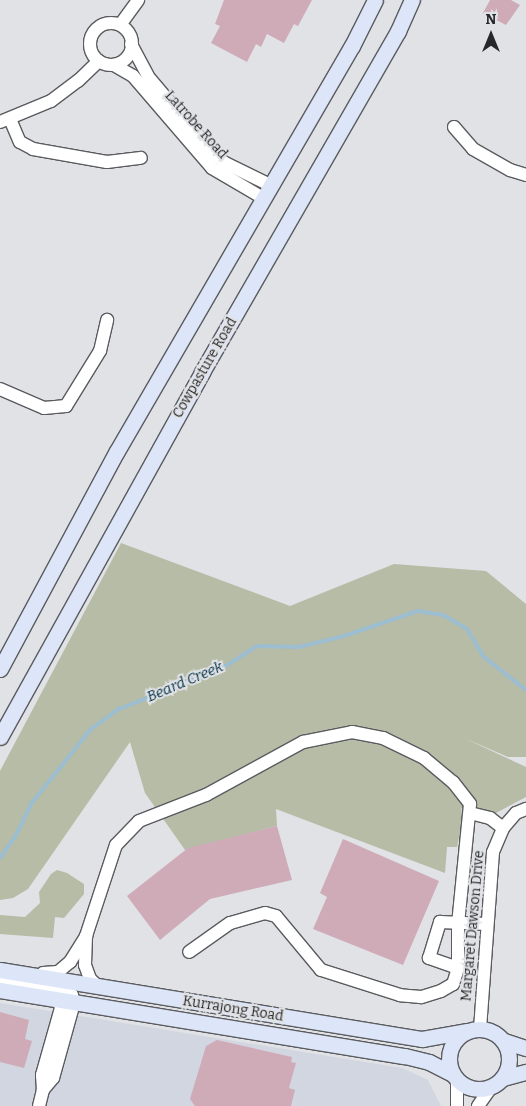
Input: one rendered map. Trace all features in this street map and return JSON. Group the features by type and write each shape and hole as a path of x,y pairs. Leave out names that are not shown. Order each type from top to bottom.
{"main road":[{"path":"0,669 117,451 352,46 375,0"},
{"name":"Cowpasture Road","path":"0,737 202,372 398,31 412,0"},
{"name":"Kurrajong Road","path":"3,973 422,1039 473,1030"},
{"name":"Kurrajong Road","path":"0,990 418,1058 455,1077"},
{"path":"497,1082 510,1056 504,1041 496,1033 473,1030 451,1050 455,1077 473,1088 497,1082 526,1072"},
{"path":"504,1041 526,1048"}],"street":[{"path":"120,25 138,0"},
{"path":"108,24 120,25 128,33 132,44 128,55 114,65 99,61 90,46 93,34 108,24"},
{"name":"Latrobe Road","path":"132,44 150,79 214,154 267,192"},
{"path":"99,61 78,82 51,101 5,121 20,142 32,149 107,162 141,158"},
{"name":"Latrobe Road","path":"114,65 133,76 212,168 267,192"},
{"path":"454,127 473,149 510,170 526,175"},
{"path":"0,389 44,408 53,410 66,406 100,351 107,320"},
{"path":"3,973 58,972 70,962 86,936 116,845 139,821 206,795 274,755 303,742 352,732 383,738 424,758 453,782 470,804 458,924 458,968 453,984 420,997 342,978 321,970 276,916 266,913 230,923 189,952"},
{"name":"Margaret Dawson Drive","path":"473,1030 488,924 493,852 503,828 516,813 526,809"},
{"path":"470,813 490,818 503,828"},
{"path":"458,968 429,958 440,922 488,924"},
{"path":"86,936 85,965 90,979 100,988"},
{"path":"3,973 65,991 72,995 74,1003 53,1078 43,1090"},
{"path":"39,1106 43,1090 42,1076 60,1008 59,1000"},
{"path":"455,1077 457,1106"},
{"path":"478,1106 497,1082"}],"shaded area":[{"path":"0,1003 402,1068 428,1080 441,1106 0,1106"}],"green space":[{"path":"121,543 290,606 394,564 486,571 526,604 526,757 508,757 464,738 526,767 526,797 496,813 461,808 463,818 457,847 447,847 445,873 276,809 277,826 185,850 145,793 130,742 28,889 13,898 0,900 0,771"},
{"path":"57,870 67,873 84,884 84,894 64,918 55,917 53,938 0,934 0,915 25,917 40,903 39,892 51,874"}],"building":[{"path":"224,0 312,0 298,26 294,24 284,43 267,34 261,47 256,44 247,62 211,43 220,26 215,24"},
{"path":"490,0 511,0 520,5 506,25 483,13"},
{"path":"277,826 292,880 210,899 160,940 127,896 188,848"},
{"path":"343,839 439,881 403,965 313,929 327,897 320,893"},
{"path":"0,1012 29,1020 25,1039 32,1041 24,1068 0,1062"},
{"path":"217,1040 292,1057 291,1062 296,1063 289,1088 295,1090 291,1106 195,1106 190,1099 206,1046"}],"waterway":[{"name":"Beard Creek","path":"0,858 16,835 31,804 91,729 119,709 221,669 257,646 299,647 344,636 418,611 443,615 467,629 484,657 526,690"}]}
